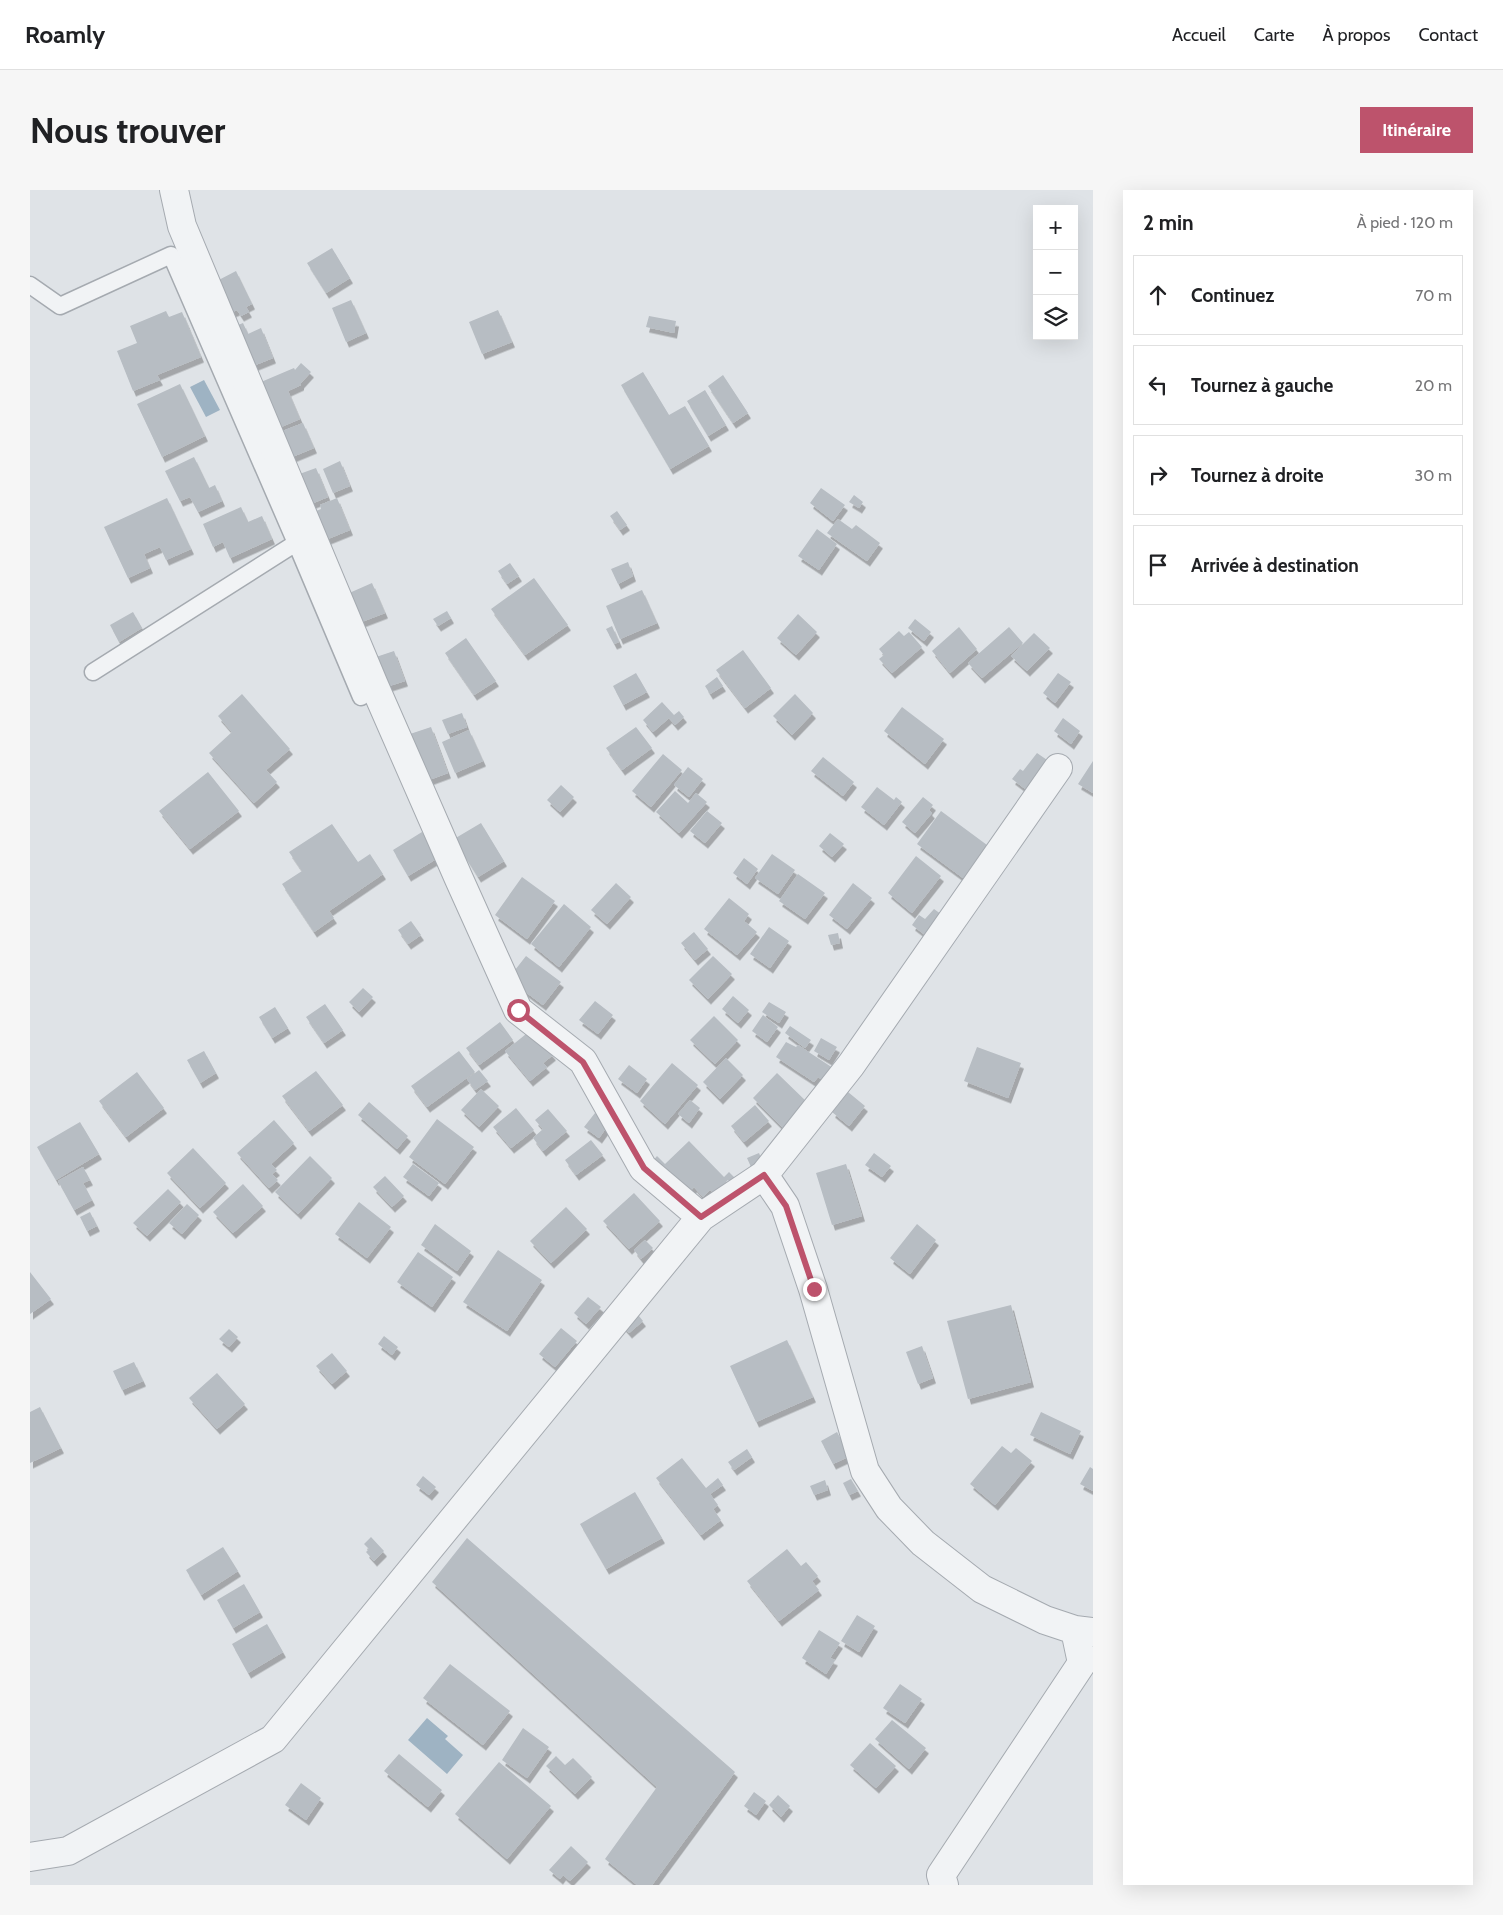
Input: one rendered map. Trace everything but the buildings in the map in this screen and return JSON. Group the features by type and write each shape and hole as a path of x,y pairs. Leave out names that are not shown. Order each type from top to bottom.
{"street":[{"path":"174,190 182,226 374,685 458,880 518,1010 583,1062 644,1168 701,1217"},
{"path":"30,1857 68,1851 273,1739 701,1217 764,1175 851,1065 1058,768"},
{"path":"764,1175 786,1206 814,1289 865,1471 889,1508 923,1543 982,1589 1045,1620 1084,1631 1082,1663 941,1875 944,1885"}],"lane":[{"path":"30,285 60,306 170,255 361,697"},
{"path":"93,672 296,543"}],"water":[{"path":"204,380 220,410 206,417 190,387"},
{"path":"427,1718 448,1736 445,1739 463,1755 447,1774 408,1740"}],"route":[{"path":"518,1010 583,1062 644,1168 701,1217 764,1175 786,1206 814,1289"}]}
